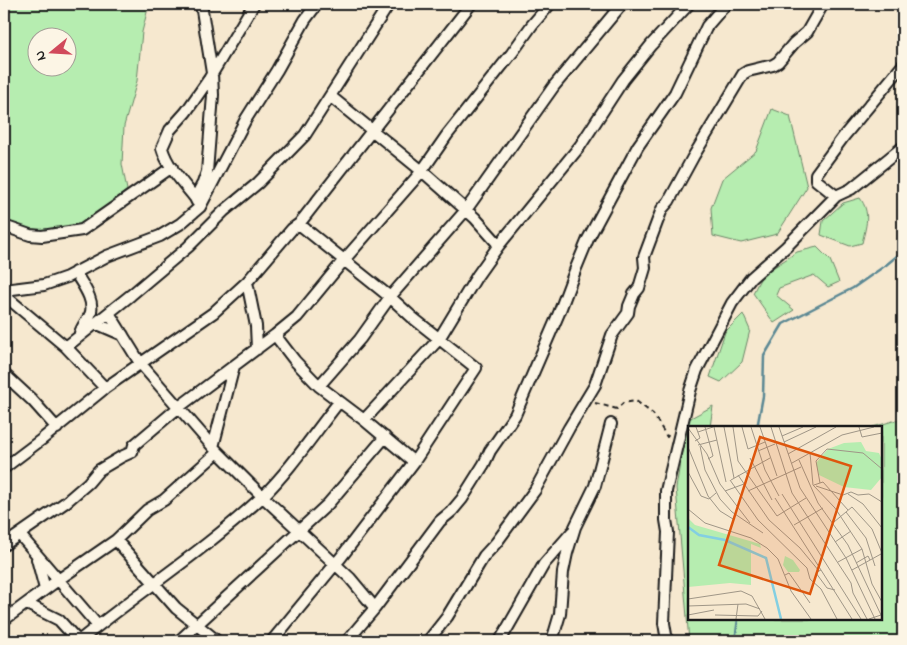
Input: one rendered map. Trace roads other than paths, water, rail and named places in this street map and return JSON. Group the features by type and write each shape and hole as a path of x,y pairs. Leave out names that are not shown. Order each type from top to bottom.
{"street":[{"path":"197,203 208,164 212,123 212,73 200,4"},
{"path":"197,203 162,149 164,142 170,130 186,112 212,73 254,4"},
{"path":"4,290 44,285 67,277 118,251 160,236 180,224 197,203 316,4"},
{"path":"66,347 169,263 224,211 258,183 305,135 389,4"},
{"path":"4,468 57,428 105,388 203,321 247,282 292,229 299,224 471,4"},
{"path":"4,545 66,502 88,483 99,470 132,452 134,445 179,408 298,317 344,260 422,171 447,135 550,4"},
{"path":"319,386 360,339 390,297 466,210 554,86 622,4"},
{"path":"364,420 439,339 477,276 499,245 580,146 623,80 690,4"},
{"path":"347,641 375,608 440,521 462,499 490,451 515,415 560,313 588,239 638,146 675,93 707,26 726,4"},
{"path":"428,641 447,617 484,556 496,543 535,490 586,400 598,378 612,335 628,313 634,294 639,288 645,268 644,257 662,210 743,74 778,62 794,43 807,32 823,4"},
{"path":"836,196 816,180 816,174 844,136 903,66"},
{"path":"330,96 422,171 475,218 499,245"},
{"path":"667,641 664,623 668,532 666,491 681,420 697,370 740,290 836,196 852,189 903,147"},
{"path":"4,226 30,235 42,236 82,230 172,167"},
{"path":"272,641 339,560 414,462 476,368 299,224"},
{"path":"75,272 88,295 91,308 79,336"},
{"path":"247,282 256,326 256,349"},
{"path":"4,295 66,347 105,388"},
{"path":"109,313 140,364 179,408 262,496 300,531 339,560 350,578 375,608"},
{"path":"95,323 123,335"},
{"path":"275,336 295,361 319,386 364,420 414,462"},
{"path":"4,620 116,540 147,510 164,500 216,449 234,366"},
{"path":"4,374 32,400 57,428"},
{"path":"28,604 59,620 78,641 207,543 262,496 339,402"},
{"path":"552,641 560,614 563,572 567,553 575,528 596,486 611,424"},
{"path":"179,641 328,504 385,437"},
{"path":"500,641 544,564 575,528"},
{"path":"20,535 98,626"},
{"path":"116,540 176,608 217,641"},
{"path":"36,555 45,589"}],"waterway":[{"path":"757,426 763,396 764,356 783,324 853,288 903,251"},
{"path":"735,641 738,620"}]}
